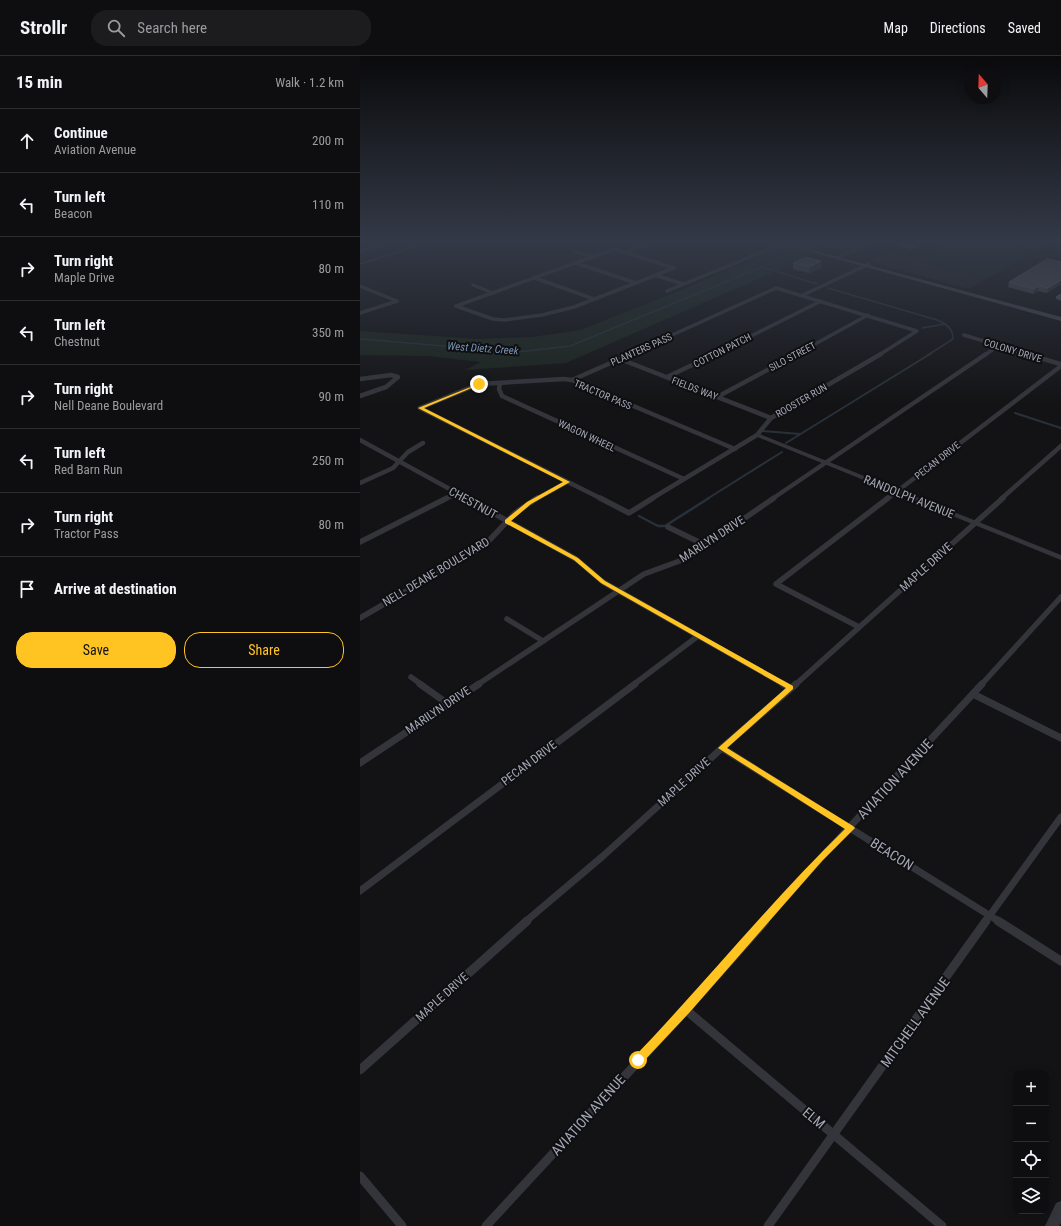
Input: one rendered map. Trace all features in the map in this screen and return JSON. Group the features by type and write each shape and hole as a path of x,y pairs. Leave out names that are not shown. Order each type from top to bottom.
{"main road":[{"path":"978,296 1061,319"},
{"path":"1047,314 1061,316"}],"street":[{"path":"360,313 396,301 383,296"},
{"path":"486,296 456,306 487,318 504,320 553,312 603,296"},
{"path":"584,296 594,299"},
{"name":"PLANTERS PASS","path":"572,380 759,296"},
{"path":"805,296 868,315"},
{"name":"COTTON PATCH","path":"667,377 821,301"},
{"name":"ROOSTER RUN","path":"567,482 629,513 757,435 771,418 916,333 917,331 868,315"},
{"name":"SILO STREET","path":"717,397 868,315"},
{"name":"COLONY DRIVE","path":"964,335 1061,365"},
{"name":"MARILYN DRIVE","path":"360,762 644,574 685,559 999,345"},
{"name":"FIELDS WAY","path":"620,359 771,418"},
{"name":"PECAN DRIVE","path":"859,627 776,584 1061,365"},
{"path":"360,379 391,375 398,377 387,386 360,396"},
{"name":"TRACTOR PASS","path":"567,482 420,408 472,386 500,382 555,379 572,380 734,449"},
{"name":"WAGON WHEEL","path":"500,382 499,389 502,396 684,479"},
{"name":"RANDOLPH AVENUE","path":"757,435 1061,558"},
{"name":"CHESTNUT","path":"360,440 576,559 587,567 598,579 790,688"},
{"path":"360,483 393,468 408,452 423,443"},
{"name":"MAPLE DRIVE","path":"360,1070 564,888 603,856 1061,446"},
{"name":"NELL DEANE BOULEVARD","path":"360,618 484,546 507,522 529,503 567,482"},
{"path":"360,542 456,494"},
{"path":"668,527 705,545"},
{"name":"AVIATION AVENUE","path":"486,1226 686,1010 820,859 1061,597"},
{"path":"507,619 543,641"},
{"name":"PECAN DRIVE","path":"360,891 698,636"},
{"path":"411,677 448,704"},
{"path":"973,694 1061,738"},
{"name":"BEACON","path":"722,748 1061,961"},
{"name":"MITCHELL AVENUE","path":"768,1226 1061,817"},
{"name":"ELM","path":"686,1010 942,1226"},
{"path":"360,1176 402,1226"},
{"path":"1052,1226 1061,1208"}],"shaded area":[{"path":"667,296 720,296 566,363 465,370 481,362 427,356 360,355 360,331 477,339 532,337 580,330"}],"waterway":[{"name":"West Dietz Creek","path":"360,339 517,352 570,346 692,296"},
{"path":"854,296 937,320 944,324"},
{"path":"922,328 944,324"},
{"path":"928,355 953,339 952,332 944,324"},
{"path":"786,443 930,354"},
{"path":"1015,413 1061,428"},
{"path":"763,431 800,434"},
{"path":"707,499 782,452"},
{"path":"639,516 658,526 665,526 709,498"}],"route":[{"path":"479,384 420,408 567,482 529,503 515,513 507,522 576,559 603,582 790,688 722,748 850,828 820,859 686,1010 638,1060"}]}
